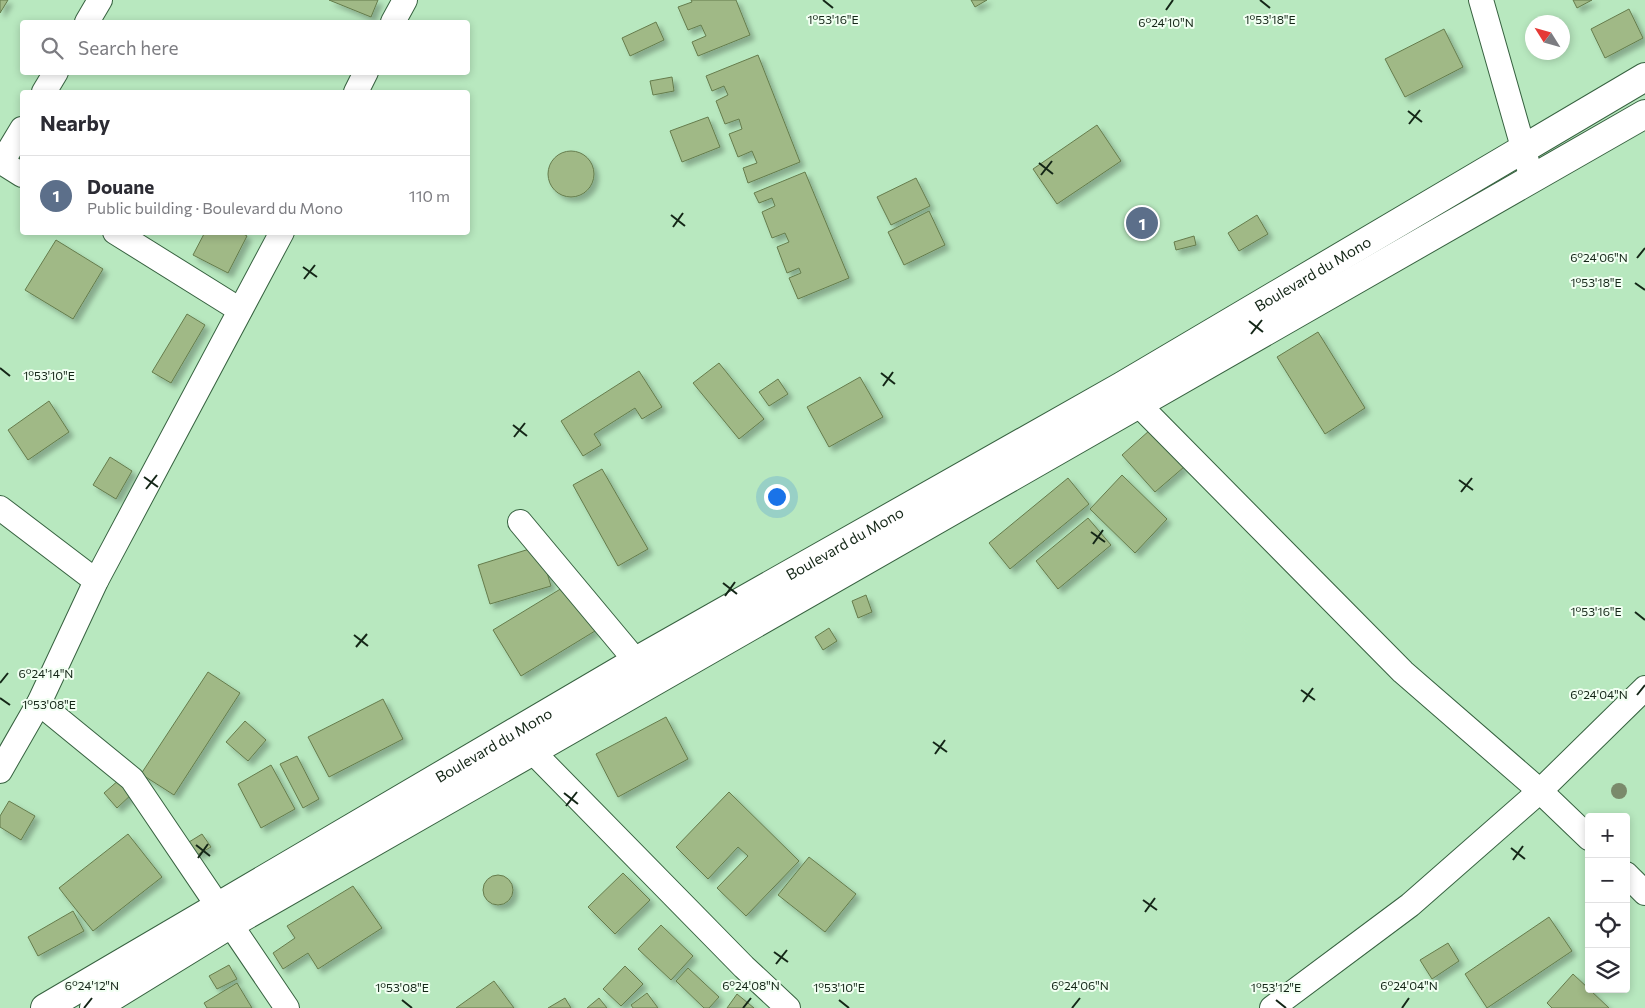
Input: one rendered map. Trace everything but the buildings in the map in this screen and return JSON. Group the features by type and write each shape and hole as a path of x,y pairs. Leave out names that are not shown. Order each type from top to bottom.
{"main road":[{"name":"Boulevard du Mono","path":"94,1008 223,916 636,661 1122,386 1645,76"},
{"name":"Boulevard du Mono","path":"44,1008 223,916 533,752 1645,114"}],"street":[{"path":"88,20 100,0"},
{"path":"394,20 405,0"},
{"path":"1481,0 1532,179"},
{"path":"45,90 54,75"},
{"path":"357,90 364,75"},
{"path":"20,132 1,162 20,174"},
{"path":"120,235 240,310"},
{"path":"0,771 39,703 96,581 280,235"},
{"path":"1138,404 1403,672 1540,791 1585,834"},
{"path":"0,508 96,581"},
{"path":"520,522 636,661 650,684"},
{"path":"1272,1008 1410,905 1540,791 1645,688"},
{"path":"39,703 132,779 287,1008"},
{"path":"533,752 744,968 788,1008"},
{"path":"1630,878 1645,893"}],"place":[{"name":"Douane","path":"1142,223"}]}
